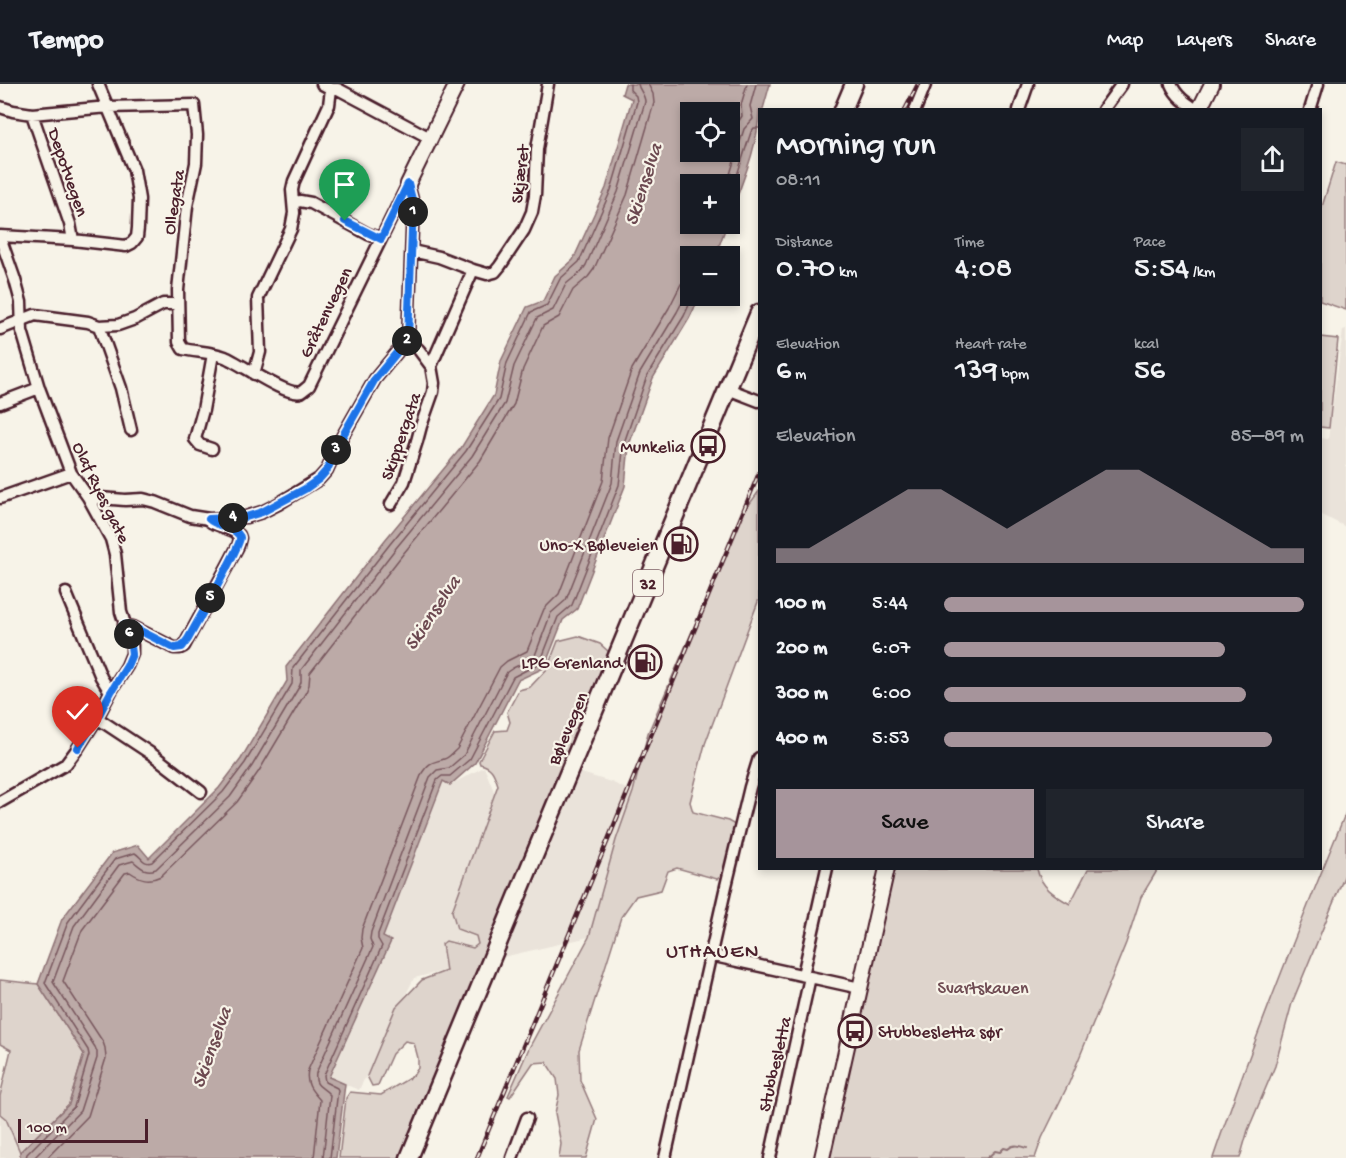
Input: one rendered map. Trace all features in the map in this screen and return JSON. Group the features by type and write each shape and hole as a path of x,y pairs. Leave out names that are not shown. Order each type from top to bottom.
{"main road":[{"path":"844,108 854,84"},
{"name":"Bølevegen","path":"409,1158 758,315"}],"street":[{"name":"Depotvegen","path":"0,237 73,240 126,246 137,237 139,199 134,170 99,84"},
{"name":"Gråtenvegen","path":"254,374 289,391 302,392 309,386 457,84"},
{"name":"Skjæret","path":"473,270 487,274 495,272 524,230 532,212 536,189 537,148 548,84"},
{"path":"1020,108 1028,84"},
{"path":"1104,108 1122,84"},
{"path":"1171,84 1180,97 1203,107 1212,84"},
{"path":"1311,108 1318,84"},
{"path":"916,108 925,86"},
{"path":"212,449 200,445 195,439 203,410 213,354 225,357 254,374 260,352 258,298 291,229 294,213 292,190 294,181 329,105 334,87 430,138"},
{"name":"Ollegata","path":"108,107 194,105 197,135 196,163 187,206 177,304 179,342 183,349 213,354"},
{"path":"0,107 32,114 108,107"},
{"name":"Depotvegen","path":"32,114 70,224 73,240"},
{"path":"88,497 143,499 190,516 209,519 246,517 262,512 319,479 327,470 342,437 375,379 408,339 413,203 408,184"},
{"path":"294,203 300,201 311,203 381,239"},
{"name":"Olaf Ryes gate","path":"0,237 21,302 22,331 39,388 71,473 88,497 111,539 115,554 118,596 124,625 130,638 132,654 97,718 66,764 0,802"},
{"path":"412,251 439,257 473,270"},
{"name":"Skippergata","path":"391,504 404,482 433,392 431,366 473,270"},
{"path":"0,329 35,315 88,322 99,326 118,325 163,304 177,304"},
{"path":"99,326 121,388 131,430"},
{"path":"408,339 431,366"},
{"path":"0,403 39,388"},
{"path":"728,389 758,401"},
{"path":"0,498 71,473"},
{"path":"124,625 133,627 176,649 184,646 240,538 234,531 213,523 209,519"},
{"path":"66,593 101,677 111,692"},
{"path":"97,718 153,755 201,792"},
{"path":"665,1158 710,955 755,788 758,766"},
{"name":"Stubbesletta","path":"770,1158 827,870"},
{"path":"822,1158 887,870"},
{"path":"710,955 860,988"},
{"path":"512,1158 527,1118"}],"shaded area":[{"path":"1346,329 1346,527 1322,515 1322,438 1328,439 1343,330"},
{"path":"484,767 496,796 545,819 578,772 611,782 633,792 616,840 589,937 414,978 359,1090 329,1078 390,942 383,937 443,781 450,785"},
{"path":"0,1114 6,1119 20,1152 20,1158 0,1158"}],"green space":[{"path":"1336,162 1346,165 1346,310 1322,302 1322,207"},
{"path":"1322,337 1338,339 1329,428 1322,427"},
{"path":"758,492 758,602 705,744 690,802 693,812 735,825 723,875 717,879 677,868 668,871 661,890 636,896 621,917 579,1050 580,1080 597,1119 586,1158 559,1158 561,1144 555,1113 559,1095 557,1079 546,1062 533,1063 510,1097 508,1096 529,1048 589,937 616,840 633,792 648,733 743,513"},
{"path":"578,636 600,644 609,652 607,662 596,691 579,698 582,707 589,713 399,1158 339,1158 346,1098 350,1092 381,1095 413,1076 418,1068 414,1043 405,1041 392,1054 378,1085 372,1086 367,1076 396,1007 422,980 446,971 442,944 446,941 473,948 478,944 476,936 457,929 452,911 498,785 492,772 479,761 495,731 507,730 510,722 507,712 519,690 530,687 547,669 558,641"},
{"path":"1346,812 1346,872 1292,1003 1275,1066 1248,1130 1240,1158 1213,1158 1277,984"},
{"name":"Svartskauen","path":"894,870 1037,870 1049,890 1070,904 1087,870 1157,870 1141,897 1126,943 1069,1083 1042,1138 1035,1158 829,1158 878,931"},
{"path":"0,980 38,984 84,1054 69,1104 20,1152 6,1119 0,1114 0,1096 11,1050 0,1044"}],"water":[{"name":"Skienselva","path":"625,84 770,84 763,108 758,108 756,137 740,187 740,174 680,174 680,234 723,234 719,246 680,246 680,306 695,306 653,378 629,445 625,486 577,609 563,620 544,668 518,680 475,763 450,785 443,781 383,937 391,941 329,1077 345,1084 336,1158 20,1158 20,1152 69,1104 84,1054 38,984 62,919 112,853 138,845 149,858 219,788 241,759 287,681 286,667 385,540 461,448 494,395 501,361 527,307 543,301 555,276 573,260 606,188 632,99 622,94"}],"waterway":[{"path":"987,1158 995,1151 1000,1152 1004,1148 1008,1149 1013,1146 1027,1148"}],"railway":[{"path":"906,108 918,84"},
{"path":"477,1158 758,475"}],"place":[{"name":"Munkelia","path":"708,446"},
{"name":"Uno-X Bøleveien","path":"681,544"},
{"name":"LPG Grenland","path":"645,662"},
{"name":"Stubbesletta sør","path":"855,1031"}],"district":[{"name":"UTHAUEN","path":"713,950"}],"route":[{"path":"78,748 132,654 132,645 124,625 133,627 176,649 187,643 238,546 240,538 234,531 213,523 209,519 246,517 262,512 319,479 327,470 342,437 375,379 408,339 413,203 408,184 381,239 345,221"}]}
